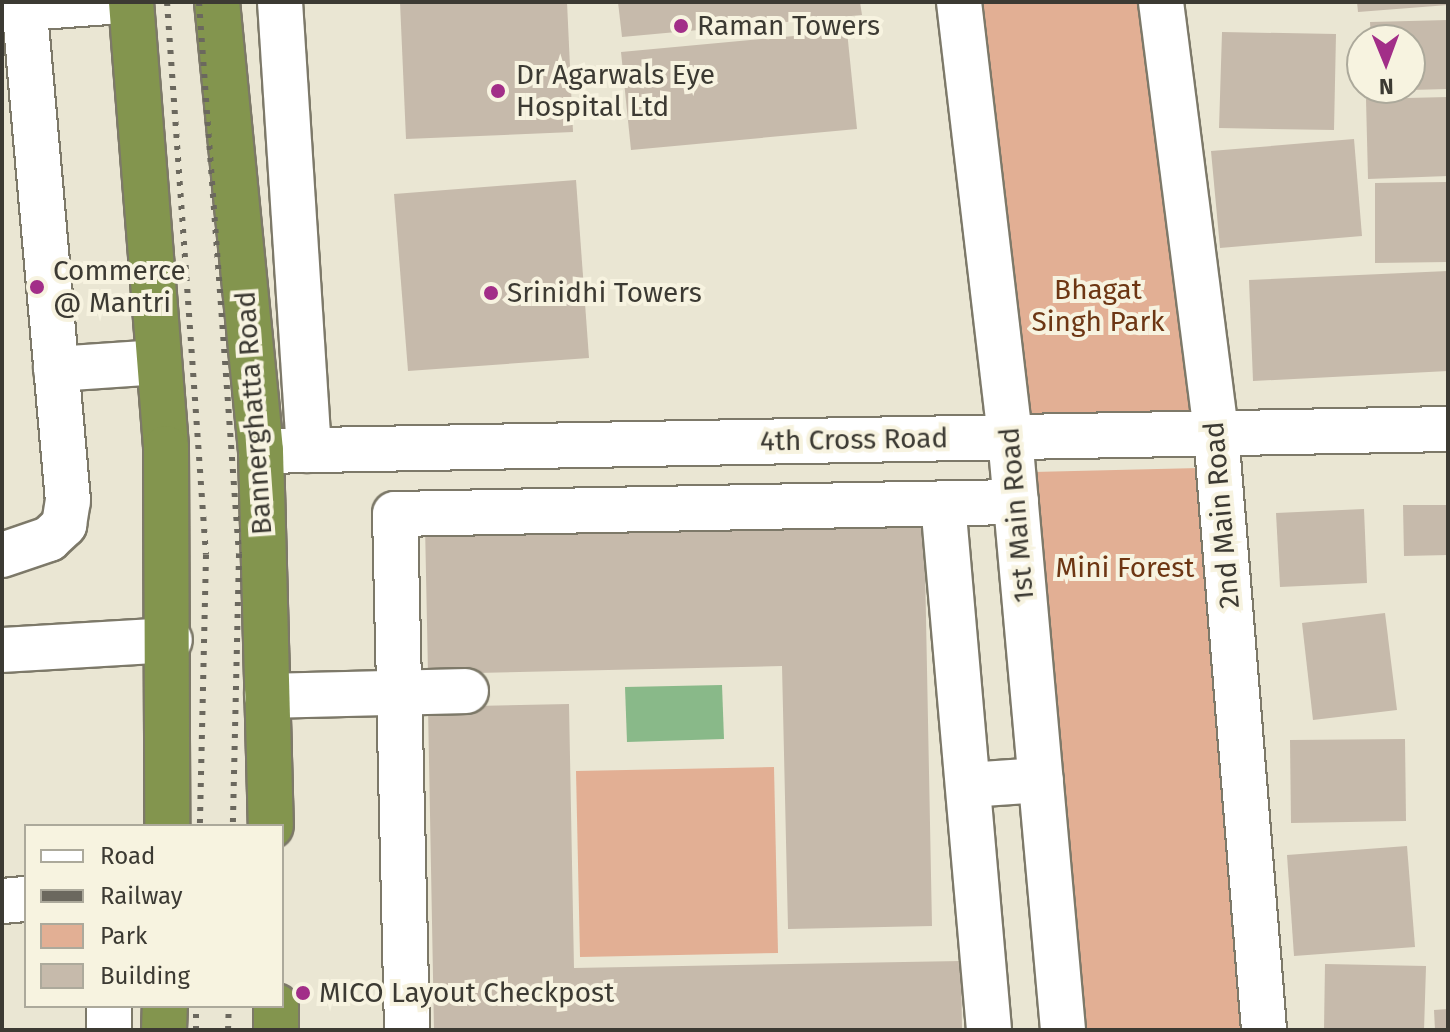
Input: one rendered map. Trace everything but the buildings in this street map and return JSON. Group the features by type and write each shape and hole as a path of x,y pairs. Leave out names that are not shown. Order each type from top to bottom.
{"highway":[{"path":"131,2 159,362 170,640 167,824"},
{"name":"Bannerghatta Road","path":"217,2 261,451 271,824"},
{"path":"164,1030 165,1008"},
{"path":"276,1008 276,1030"}],"street":[{"path":"2,555 29,549 64,525 68,501 24,5 108,2"},
{"path":"280,2 309,450"},
{"name":"1st Main Road","path":"959,2 1010,437 1063,1030"},
{"name":"2nd Main Road","path":"1161,2 1216,433 1264,1030"},
{"path":"56,369 159,362"},
{"name":"4th Cross Road","path":"261,451 1448,429"},
{"path":"407,1030 395,514 1016,502"},
{"path":"943,503 989,1030"},
{"path":"2,650 170,640"},
{"path":"267,696 466,691"},
{"path":"968,785 1041,780"},
{"path":"2,901 24,899"},
{"path":"109,1008 109,1030"}],"green space":[{"name":"Bhagat Singh Park","path":"979,2 1142,2 1194,413 1027,414"},
{"name":"Mini Forest","path":"1199,468 1244,1030 1083,1030 1033,472"},
{"path":"774,767 778,953 580,957 576,771"}],"shaded area":[{"path":"722,685 724,739 627,742 625,687"}],"railway":[{"path":"167,2 206,555 200,824"},
{"path":"199,2 239,554 233,824"},
{"path":"196,1008 196,1030"},
{"path":"228,1030 229,1008"}],"place":[{"name":"Raman Towers","path":"681,26"},
{"name":"Dr Agarwals Eye Hospital Ltd","path":"498,91"},
{"name":"Commerce @ Mantri","path":"37,287"},
{"name":"Srinidhi Towers","path":"491,293"},
{"name":"MICO Layout Checkpost","path":"303,993"}]}
